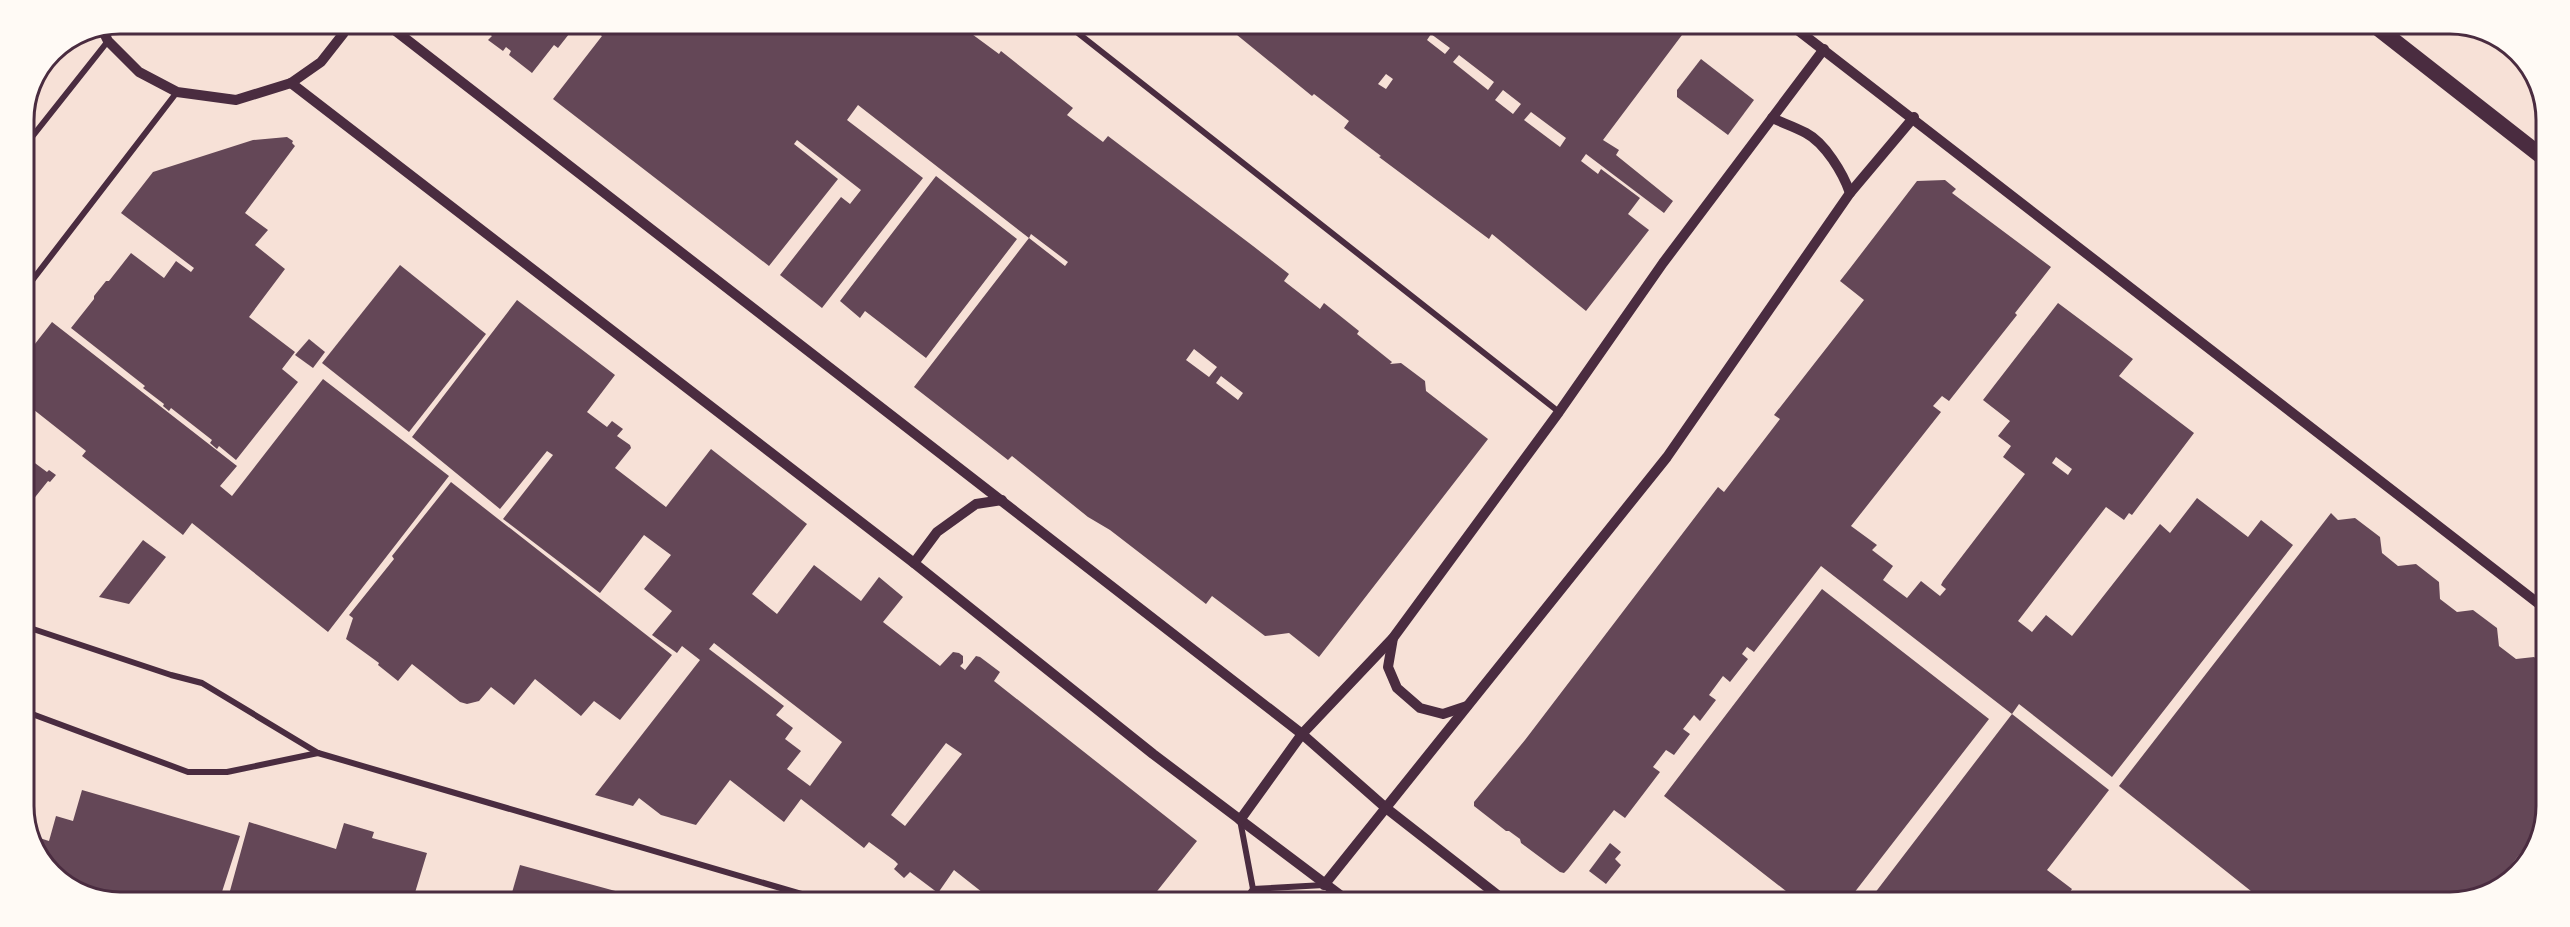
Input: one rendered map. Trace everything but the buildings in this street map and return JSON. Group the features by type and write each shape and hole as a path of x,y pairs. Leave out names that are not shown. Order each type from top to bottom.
{"highway":[{"path":"2385,34 2535,150"}],"street":[{"path":"34,133 106,36 139,72 177,92 236,100 291,83 321,62 343,34"},
{"path":"400,34 1302,734 1386,808 1493,892"},
{"path":"1080,34 1559,412"},
{"path":"1803,34 1914,117 2536,602"},
{"path":"1251,892 1253,889 1240,820 1302,734 1393,638 1559,412 1663,263 1824,49"},
{"path":"291,83 914,563 1153,754 1334,892"},
{"path":"34,278 177,92"},
{"path":"1253,889 1324,885 1667,457 1850,193 1914,117"},
{"path":"1772,118 1808,134 1821,146 1842,172 1850,193"},
{"path":"914,563 937,531 976,504 1002,500"},
{"path":"35,630 171,675 202,683 318,753 795,892"},
{"path":"1393,638 1388,667 1397,688 1420,708 1443,714 1468,705"},
{"path":"35,715 188,772 228,772 318,753"}]}
